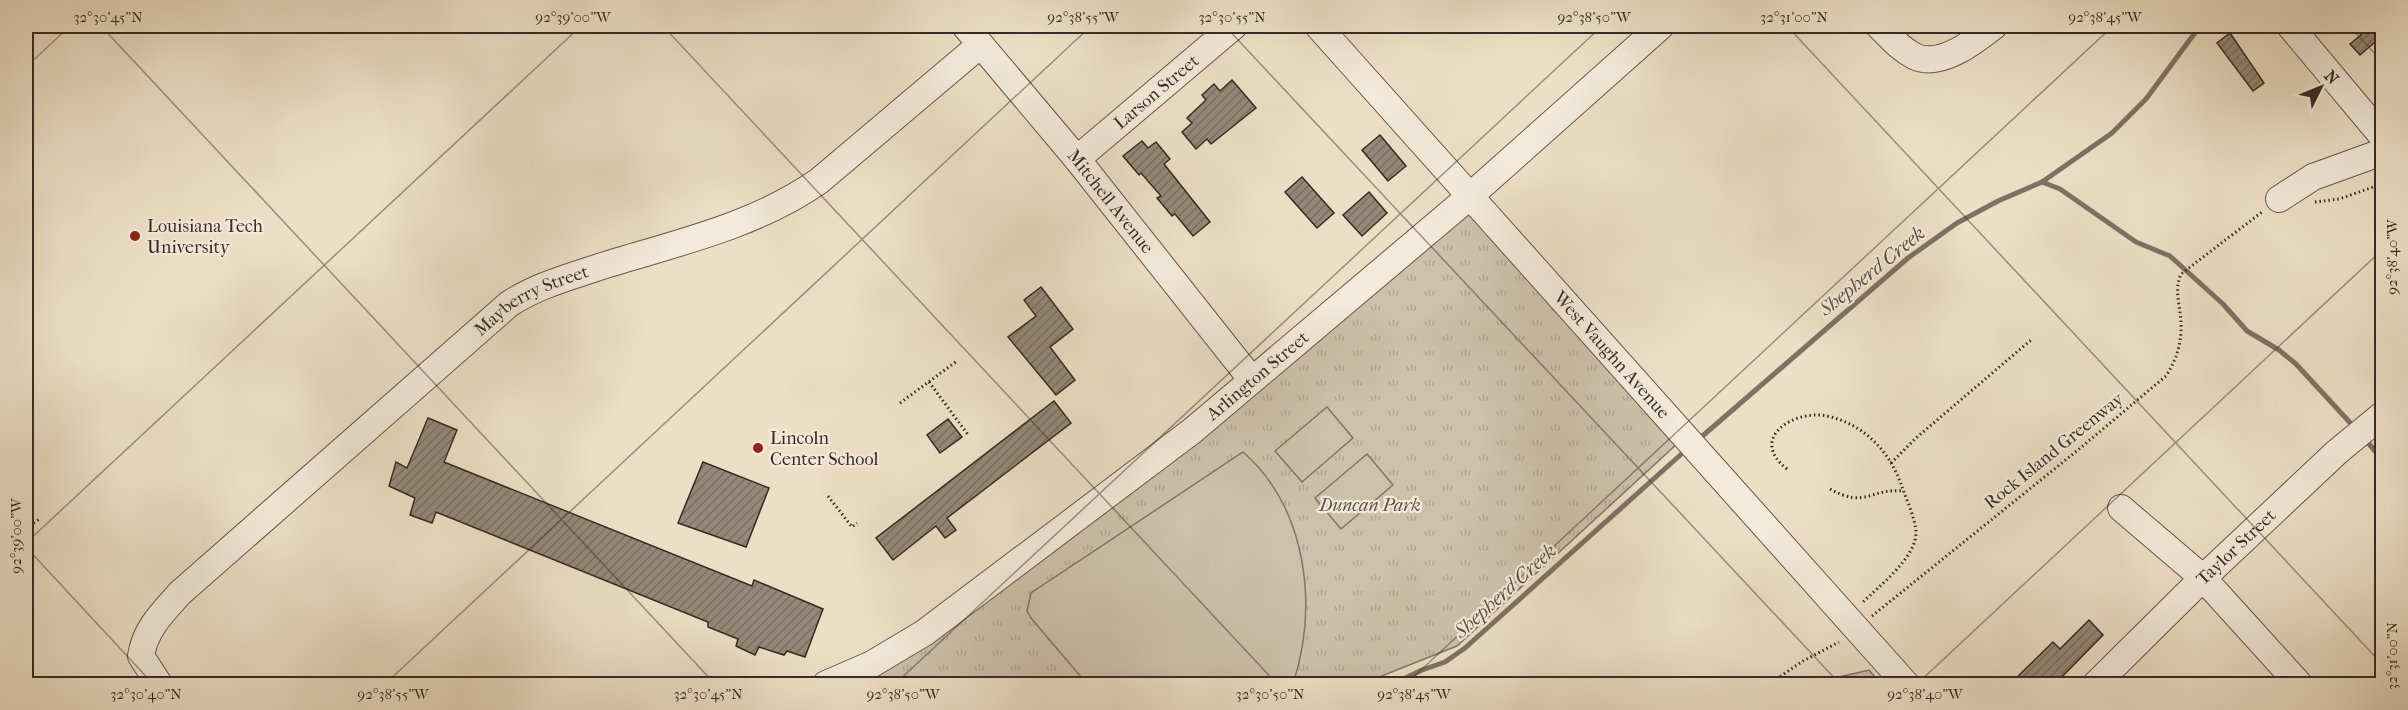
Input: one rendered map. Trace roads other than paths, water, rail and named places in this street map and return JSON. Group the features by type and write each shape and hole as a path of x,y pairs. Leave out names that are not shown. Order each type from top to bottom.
{"street":[{"name":"Larson Street","path":"1077,159 1234,26"},
{"name":"West Vaughn Avenue","path":"1318,26 1906,684"},
{"name":"Arlington Street","path":"826,684 872,664 924,633 1129,481 1469,196 1661,26"},
{"path":"1879,26 1898,45 1916,57 1931,59 1949,54 1986,32"},
{"path":"2290,26 2382,136"},
{"name":"Mitchell Avenue","path":"972,35 1077,159 1252,380"},
{"name":"Mayberry Street","path":"159,684 141,656 142,645 154,622 180,593 509,303 546,284 731,226 771,210 797,196 819,181 972,35"},
{"path":"2279,199 2313,177 2382,152"},
{"name":"Taylor Street","path":"2096,684 2337,452 2378,418"},
{"path":"2121,508 2204,578 2299,684"}],"waterway":[{"name":"Shepherd Creek","path":"1699,439 1908,258 1957,223 1998,201 2042,182 2112,133 2146,99 2200,26"},
{"name":"Shepherd Creek","path":"2042,182 2060,189 2136,242 2170,256 2223,304 2247,331 2279,350 2296,364 2355,428"},
{"name":"Shepherd Creek","path":"2363,437 2382,459"},
{"name":"Shepherd Creek","path":"1393,684 1445,662 1465,648 1687,449"}],"place":[{"name":"Louisiana Tech University","path":"135,236"},
{"name":"Lincoln Center School","path":"758,448"}],"park label":[{"name":"Duncan Park","path":"1370,505"}]}
